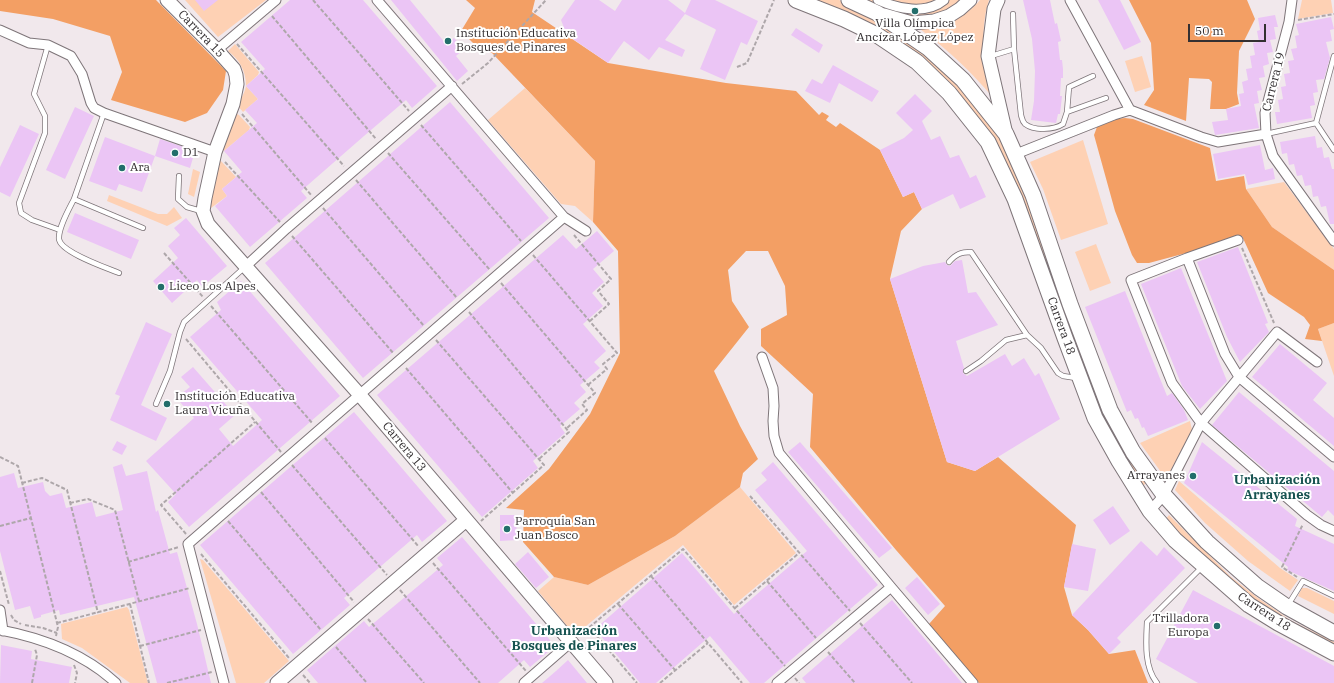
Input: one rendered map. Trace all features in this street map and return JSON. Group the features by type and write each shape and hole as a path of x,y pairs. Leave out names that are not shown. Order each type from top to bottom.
{"main road":[{"name":"Carrera 18","path":"796,0 844,19 877,35 917,62 949,93 988,142 1015,200 1095,418 1150,511 1175,540 1249,605 1278,623 1334,653"},
{"name":"Carrera 18","path":"849,0 877,6 928,48 962,80 1006,134 1033,195 1070,304 1110,410 1133,452 1164,495 1207,542 1258,587 1287,607 1334,633"}],"street":[{"name":"Carrera 15","path":"167,0 234,69 237,84 233,104"},
{"path":"217,50 276,0"},
{"path":"377,0 453,88 562,219 586,231"},
{"path":"877,6 908,9 924,8 944,0"},
{"path":"877,6 912,23 934,21 949,16 970,0"},
{"path":"998,0 994,9 988,56 1006,134"},
{"path":"1070,0 1130,110"},
{"name":"Carrera 19","path":"1292,0 1289,22 1265,113 1266,134 1273,156 1334,241"},
{"path":"0,30 29,42 48,45 71,56 82,74 91,103 94,108 104,114 215,152"},
{"path":"246,266 286,229 382,146 453,88"},
{"path":"203,211 215,152 233,104"},
{"path":"1016,154 1130,110 1218,142 1266,134"},
{"name":"Carrera 13","path":"203,211 208,224 359,394 606,683"},
{"path":"224,683 198,585 190,542 562,219"},
{"path":"1238,240 1131,280 1172,383 1201,423 1307,515 1321,525 1334,531"},
{"path":"1187,258 1225,354 1239,377 1334,457"},
{"path":"1150,511 1164,495 1201,423 1277,332 1317,362"},
{"path":"762,357 773,388 774,436 779,453 973,683"},
{"path":"277,683 426,555 469,524"},
{"path":"777,683 891,587"},
{"path":"0,610 2,630 30,636 53,644 77,655 116,683"},
{"path":"528,680 571,642"}],"lane":[{"path":"1013,14 1014,49 1021,115 1025,124 1031,128 1060,126 1065,121 1069,87 1093,76"},
{"path":"48,45 34,94 44,116 45,133 19,203 22,214 32,220 60,230"},
{"path":"988,56 1014,49"},
{"path":"1334,56 1316,123 1334,150"},
{"path":"1067,112 1106,98"},
{"path":"104,114 74,199 60,230 59,238 60,244 66,249 119,273"},
{"path":"1266,134 1316,123"},
{"path":"179,176 178,199 187,207 203,211"},
{"path":"74,199 143,228"},
{"path":"949,262 954,256 962,252 971,252 1027,335 1041,348 1058,373 1064,376 1080,378"},
{"path":"156,404 170,371 184,322 246,266"},
{"path":"966,371 981,362 1006,340 1027,335"},
{"path":"1157,683 1149,668 1146,637 1147,622 1204,566"},
{"path":"1287,607 1303,581 1334,596"}],"path":[{"path":"313,0 617,352 603,364 607,369 588,384"},
{"path":"453,88 488,63 546,0"},
{"path":"737,67 747,63 774,0"},
{"path":"266,9 382,146 595,392 582,404 587,410 567,428"},
{"path":"1289,22 1334,14"},
{"path":"231,38 351,174 570,432 539,459"},
{"path":"233,104 544,465 513,493 469,524"},
{"path":"215,152 286,229 513,493"},
{"path":"562,219 611,279 598,291 609,304 590,321"},
{"path":"1238,240 1277,332"},
{"path":"164,253 426,555 528,680"},
{"path":"180,332 254,422 480,683"},
{"path":"254,422 161,505 190,542 310,683"},
{"path":"0,457 18,466 58,627 53,644"},
{"path":"22,482 42,478 67,490 98,613"},
{"path":"255,485 424,683"},
{"path":"750,496 912,683"},
{"path":"70,503 88,499 115,510 139,601"},
{"path":"222,514 367,683"},
{"path":"1303,581 1282,567 1307,515"},
{"path":"0,526 31,518"},
{"path":"128,562 190,542"},
{"path":"571,642 683,549 800,683"},
{"path":"734,608 799,553"},
{"path":"0,571 14,620 21,624 44,628 56,633"},
{"path":"651,576 742,683"},
{"path":"767,581 854,683"},
{"path":"57,623 198,585"},
{"path":"130,604 150,683"},
{"path":"618,604 675,670"},
{"path":"589,627 637,683"},
{"path":"140,646 210,628"},
{"path":"30,636 37,655 32,683"},
{"path":"660,683 708,643"},
{"path":"75,683 77,673 74,663 77,655"},
{"path":"167,683 221,669"}],"shaded area":[{"path":"0,0 156,0 226,71 223,90 207,113 185,122 111,100 122,72 110,36 53,19 0,11"},
{"path":"185,0 266,0 218,37"},
{"path":"466,0 535,0 532,12 608,63 726,83 796,91 819,115 822,112 829,116 826,120 836,127 840,123 880,150 903,197 914,192 922,209 901,231 890,279 947,462 975,471 998,457 1076,525 1064,587 1072,615 1088,630 1109,654 1135,650 1148,683 979,683 929,624 945,606 810,447 813,394 761,346 761,329 787,315 785,286 768,251 746,251 728,270 732,301 749,327 714,371 740,426 758,459 743,473 740,487 675,536 588,585 554,577 523,542 524,510 506,508 549,469 590,414 620,353 618,251 593,222 595,161 492,53 482,52 461,31 475,8"},
{"path":"817,0 839,0 854,6 942,66 1006,144 1147,482 1143,486 1100,416 970,109 853,16"},
{"name":"Villa Olímpica Ancízar López López","path":"850,0 970,0 960,9 912,23"},
{"path":"980,0 989,0 984,25 984,50 994,99 959,62 920,29 945,24 960,17 968,12"},
{"path":"1129,0 1247,0 1255,19 1239,51 1237,93 1239,104 1226,109 1210,109 1212,82 1209,79 1189,78 1186,121 1144,105 1154,90 1151,43"},
{"path":"1302,0 1331,0 1333,13 1298,19"},
{"path":"235,44 259,72 258,75 246,86 245,75 239,62 228,51"},
{"path":"1142,56 1151,87 1135,92 1125,61"},
{"path":"246,86 258,99 243,112 238,106"},
{"path":"525,88 595,161 593,222 575,206 561,204 488,120"},
{"path":"235,113 239,115 250,127 249,130 224,151 222,149"},
{"path":"1117,119 1133,119 1210,148 1216,181 1244,176 1246,189 1272,227 1334,270 1334,323 1318,329 1322,341 1305,339 1310,325 1304,317 1268,293 1242,236 1149,263 1137,263 1132,255 1115,211 1094,135 1097,127"},
{"path":"1083,140 1108,224 1061,240 1043,189 1030,162"},
{"path":"220,160 236,177 222,189 227,196 211,208 210,201"},
{"path":"193,169 200,172 194,197 188,194"},
{"path":"1284,182 1334,249 1334,270 1272,227 1246,189"},
{"path":"109,195 158,214 167,214 174,207 182,218 167,226 107,201"},
{"path":"1096,244 1111,283 1090,291 1075,252"},
{"path":"1334,323 1334,376 1318,329"},
{"path":"1190,421 1192,430 1166,479 1140,443"},
{"path":"1179,481 1280,568 1298,580 1290,591 1248,561 1205,523 1175,490"},
{"path":"740,487 796,553 734,605 683,545 579,632 572,632 538,591 554,577 588,585 675,536"},
{"path":"1169,515 1231,577 1290,620 1334,642 1334,648 1289,624 1229,582 1165,520"},
{"path":"200,559 203,560 289,661 264,683 236,683"},
{"path":"1302,588 1307,588 1334,601 1334,614 1298,596"},
{"path":"127,607 148,683 130,683 82,648 62,639 61,624"}],"building":[{"path":"195,0 218,0 204,11"},
{"path":"290,0 363,0 437,86 412,108 406,100 364,136 301,191 307,198 250,247 215,206 227,196 222,189 242,172 224,151 257,123 245,110 258,99 246,86 265,69 241,42"},
{"path":"391,0 410,0 446,44 454,38 464,49 456,56 468,71 457,81"},
{"path":"575,0 599,0 615,11 622,0 668,0 685,13 691,0 715,0 758,21 747,45 741,42 725,80 700,69 716,30 715,29 685,14 665,40 685,50 682,57 659,47 649,60 624,41 608,63 567,35 561,20"},
{"path":"1023,0 1050,0 1055,24 1057,23 1061,41 1058,42 1060,60 1062,60 1063,78 1061,78 1060,96 1062,96 1060,114 1058,114 1056,123 1031,120 1034,101 1035,71 1032,39"},
{"path":"1098,0 1120,0 1141,42 1124,50"},
{"path":"1275,15 1278,27 1274,27 1276,39 1270,40 1273,52 1267,53 1269,64 1263,66 1265,77 1259,78 1262,90 1257,91 1259,103 1254,104 1259,128 1215,135 1212,122 1228,120 1226,109 1241,106 1239,94 1244,93 1242,82 1248,80 1246,69 1252,68 1250,56 1255,55 1253,43 1259,42 1257,31 1260,30 1258,18"},
{"path":"1331,17 1334,29 1330,30 1332,41 1326,42 1330,58 1324,79 1316,80 1318,92 1313,93 1315,105 1310,106 1312,118 1277,124 1275,112 1280,112 1278,100 1283,99 1281,87 1286,86 1284,74 1290,73 1288,61 1294,60 1291,49 1297,48 1295,36 1299,35 1296,24"},
{"path":"796,28 823,45 819,53 791,35"},
{"path":"833,65 879,91 872,102 839,83 830,103 805,91 812,79 822,84"},
{"path":"915,94 932,111 922,121 931,140 940,136 950,158 959,155 970,178 976,175 986,197 960,209 953,194 922,209 914,192 903,197 880,150 904,138 913,130 896,113"},
{"path":"450,102 549,218 363,378 265,263"},
{"path":"75,107 94,116 65,179 46,170"},
{"path":"20,125 39,134 10,197 0,192 0,167"},
{"path":"1315,136 1317,148 1322,147 1324,158 1329,157 1332,169 1334,169 1334,224 1330,224 1326,206 1321,207 1318,196 1313,197 1311,185 1305,186 1302,175 1297,176 1294,164 1289,165 1287,153 1282,154 1280,142"},
{"name":"Ara","path":"105,137 155,156 142,192 119,184 116,191 89,181"},
{"name":"D1","path":"160,139 195,151 190,168 155,156"},
{"path":"1260,145 1265,170 1273,168 1275,179 1248,185 1245,174 1218,179 1213,154"},
{"path":"75,213 139,240 131,259 67,232"},
{"path":"186,218 227,266 202,287 197,280 172,303 153,281 178,258 168,246 180,235 174,228"},
{"path":"597,231 614,251 593,269 604,282 592,293 603,306 583,324 606,351 594,362 600,368 580,385 586,392 574,403 580,409 560,426 565,433 533,461 538,468 482,517 377,395 563,235 576,249"},
{"path":"1238,247 1268,323 1265,324 1269,332 1240,362 1227,337 1197,262"},
{"path":"962,260 968,293 976,292 998,325 956,341 964,368 963,373 967,376 1005,354 1012,366 1024,358 1035,376 1039,373 1060,419 975,471 947,462 890,279 923,266 945,262 950,266 955,261"},
{"path":"1181,268 1227,381 1200,409 1182,386 1141,284"},
{"path":"241,281 340,396 189,527 168,502 176,494 146,461 194,418 180,402 185,399 181,394 190,387 181,377 193,367 235,415 219,429 233,446 262,420 190,337 221,310 217,302"},
{"path":"1125,291 1167,396 1172,393 1184,410 1188,420 1148,436 1144,427 1142,428 1138,418 1135,419 1131,410 1127,412 1085,307"},
{"path":"146,322 172,334 141,405 167,418 156,441 110,420 120,396 115,394"},
{"path":"1280,344 1327,383 1313,400 1334,418 1334,446 1252,377"},
{"path":"1239,392 1334,471 1334,516 1328,510 1322,517 1212,425"},
{"path":"354,412 447,521 422,542 417,535 344,598 350,605 293,654 200,545"},
{"path":"117,441 127,446 122,455 112,450"},
{"path":"800,442 892,548 879,558 788,452"},
{"path":"1202,442 1297,519 1295,526 1334,544 1334,591 1287,570 1288,567 1184,483"},
{"path":"773,462 878,585 764,683 750,683 710,636 656,683 640,683 595,629 682,553 734,614 807,551 755,490 767,480 761,473"},
{"path":"122,464 126,476 147,471 156,512 158,510 170,554 177,552 197,624 211,683 157,683 134,597 60,615 59,610 41,615 41,617 34,619 30,606 15,610 0,551 0,477 14,473 18,488 43,482 45,491 50,496 62,493 66,508 92,502 96,517 123,510 113,467"},
{"path":"1113,506 1130,531 1110,545 1093,520"},
{"path":"500,515 516,515 517,540 500,541"},
{"path":"462,537 555,646 530,667 524,660 498,683 318,683 307,670 364,621 369,627 443,565 437,558"},
{"path":"1141,541 1157,556 1164,547 1185,568 1117,638 1121,642 1109,654 1088,630 1072,615"},
{"path":"1072,544 1096,549 1088,591 1064,587"},
{"path":"528,552 549,577 536,588 515,564"},
{"path":"917,577 940,604 928,615 905,588"},
{"name":"Trilladora Europa","path":"1193,590 1334,666 1334,683 1198,683 1156,659"},
{"path":"892,600 962,683 806,683 802,678"},
{"path":"1,645 32,651 31,659 72,667 69,683 0,683"},
{"path":"568,660 587,683 542,683 556,671"}],"place":[{"name":"Villa Olímpica Ancízar López López","path":"915,11"},
{"name":"Institución Educativa Bosques de Pinares","path":"448,41"},
{"name":"D1","path":"175,153"},
{"name":"Ara","path":"122,168"},
{"name":"Liceo Los Alpes","path":"161,287"},
{"name":"Institución Educativa Laura Vicuña","path":"167,404"},
{"name":"Arrayanes","path":"1193,476"},
{"name":"Parroquia San Juan Bosco","path":"507,529"},
{"name":"Trilladora Europa","path":"1217,626"}],"district":[{"name":"Urbanización Arrayanes","path":"1277,488"},
{"name":"Urbanización Bosques de Pinares","path":"574,638"}]}
